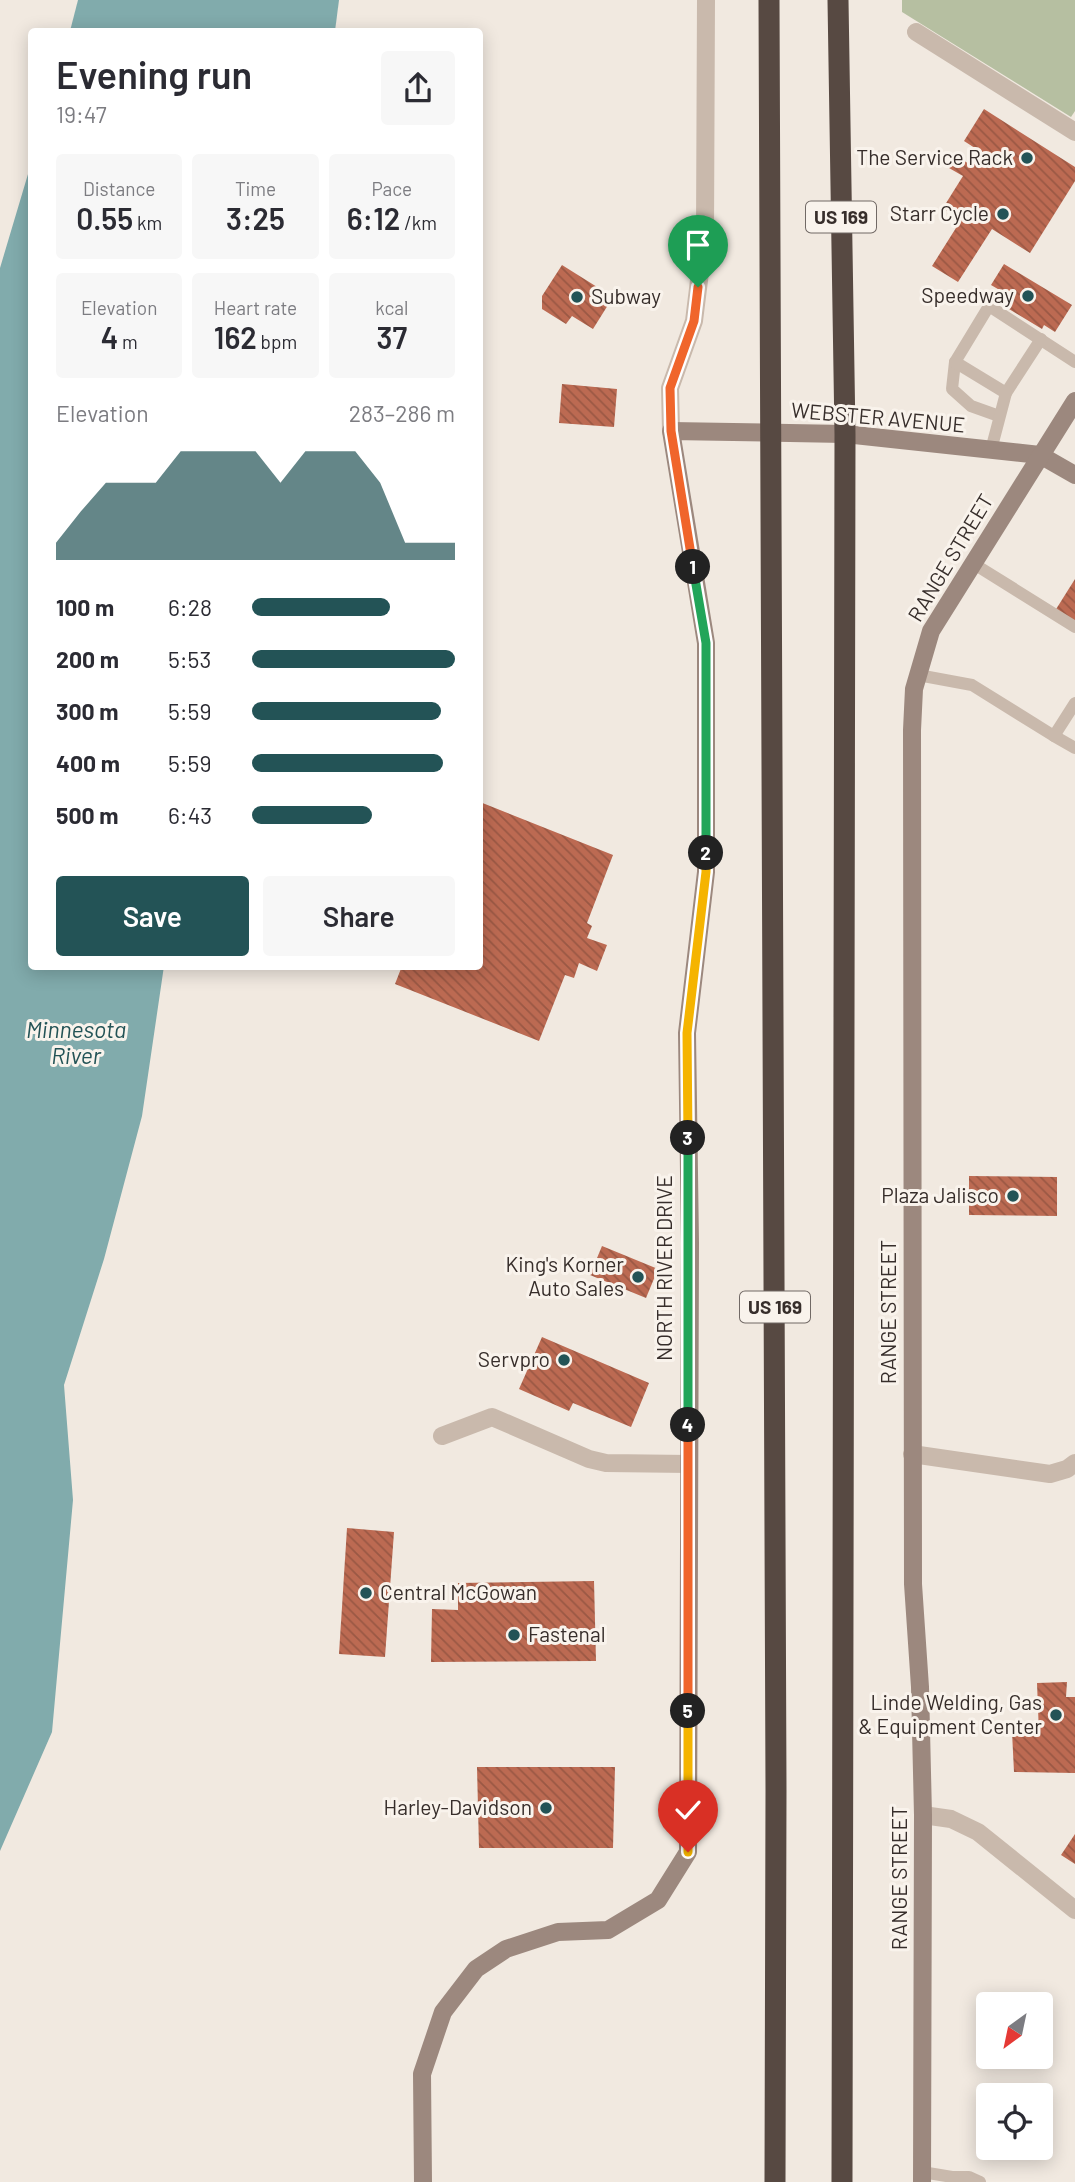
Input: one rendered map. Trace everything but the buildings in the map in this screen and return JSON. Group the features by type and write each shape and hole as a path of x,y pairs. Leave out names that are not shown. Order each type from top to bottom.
{"highway":[{"name":"US 169","path":"769,0 776,1762 775,2182"},
{"name":"US 169","path":"838,0 845,434 842,2182"}],"street":[{"name":"NORTH RIVER DRIVE","path":"423,2182 422,2074 443,2012 476,1969 506,1949 558,1932 608,1930 658,1900 688,1852 690,1243 687,1033 706,872 706,643 671,431 670,388 694,321 705,232 706,0"},
{"path":"916,32 1075,132"},
{"name":"RANGE STREET","path":"922,2177 923,1815 920,1687 913,1584 912,1454 914,689 931,631 1075,401"},
{"name":"WEBSTER AVENUE","path":"671,431 845,434 1040,455 1075,475"},
{"path":"442,1436 492,1417 589,1459 606,1463 689,1464"},
{"path":"912,1454 1050,1474 1067,1469 1075,1463"},
{"path":"923,1815 951,1819 978,1832 1075,1910"}],"lane":[{"path":"999,416 971,406 952,389 955,362 976,337 989,306 1075,362"},
{"path":"990,450 1006,393 1020,364 1041,339"},
{"path":"955,362 1006,393"},
{"path":"974,564 1075,628"},
{"path":"918,675 972,685 1075,748"},
{"path":"1054,736 1075,703"},
{"path":"922,2177 969,2177 980,2182"}],"green space":[{"path":"902,0 1075,0 1075,111 1071,117 902,12"}],"water":[{"path":"78,0 339,0 335,28 71,28"},
{"name":"Minnesota River","path":"28,174 28,970 163,970 142,1116 104,1259 64,1385 73,1500 52,1732 0,1851 0,268"}],"place":[{"name":"The Service Rack","path":"1027,158"},
{"name":"Starr Cycle","path":"1003,214"},
{"name":"Speedway","path":"1028,296"},
{"name":"Subway","path":"577,297"},
{"name":"Plaza Jalisco","path":"1013,1196"},
{"name":"King's Korner Auto Sales","path":"638,1277"},
{"name":"Servpro","path":"564,1360"},
{"name":"Central McGowan","path":"366,1593"},
{"name":"Fastenal","path":"514,1635"},
{"name":"Linde Welding, Gas & Equipment Center","path":"1056,1715"},
{"name":"Harley-Davidson","path":"546,1808"}],"route":[{"path":"688,1852 690,1243 687,1033 706,872 706,643 671,431 670,388 694,321 698,287"}]}
